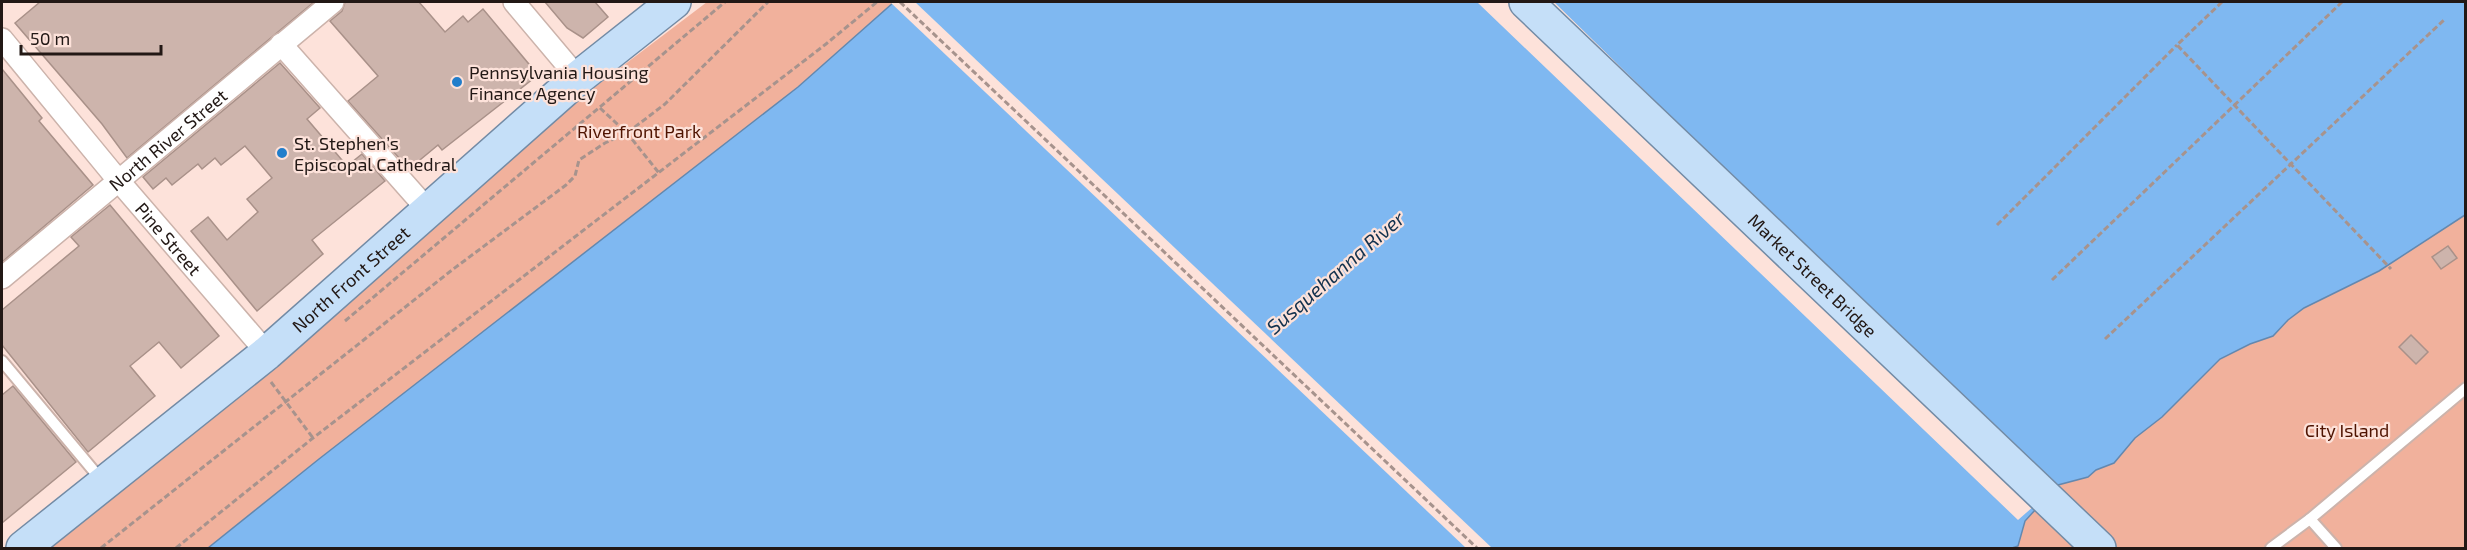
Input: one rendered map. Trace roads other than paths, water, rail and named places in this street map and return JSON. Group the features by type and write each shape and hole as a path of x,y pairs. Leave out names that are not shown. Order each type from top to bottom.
{"main road":[{"name":"North Front Street","path":"23,549 103,482 269,367 427,209 578,78 674,2"},
{"name":"Market Street Bridge","path":"1526,2 2099,549"}],"street":[{"name":"North River Street","path":"2,278 333,2"},
{"path":"514,2 578,78"},
{"name":"Pine Street","path":"2,39 269,367"},
{"path":"281,44 427,209"}],"lane":[{"path":"2,361 103,482"},
{"path":"2271,549 2466,388"},
{"path":"2310,519 2336,549"}],"water":[{"name":"Susquehanna River","path":"894,2 2465,2 2465,215 2379,271 2304,308 2288,320 2273,336 2250,344 2220,359 2162,417 2135,438 2114,463 2096,470 2088,477 2058,485 2025,521 2018,546 2012,548 208,548 798,87"}],"place":[{"name":"Pennsylvania Housing Finance Agency","path":"457,82"},
{"name":"St. Stephen’s Episcopal Cathedral","path":"282,153"}],"park label":[{"name":"Riverfront Park","path":"639,131"},
{"name":"City Island","path":"2347,430"}]}
